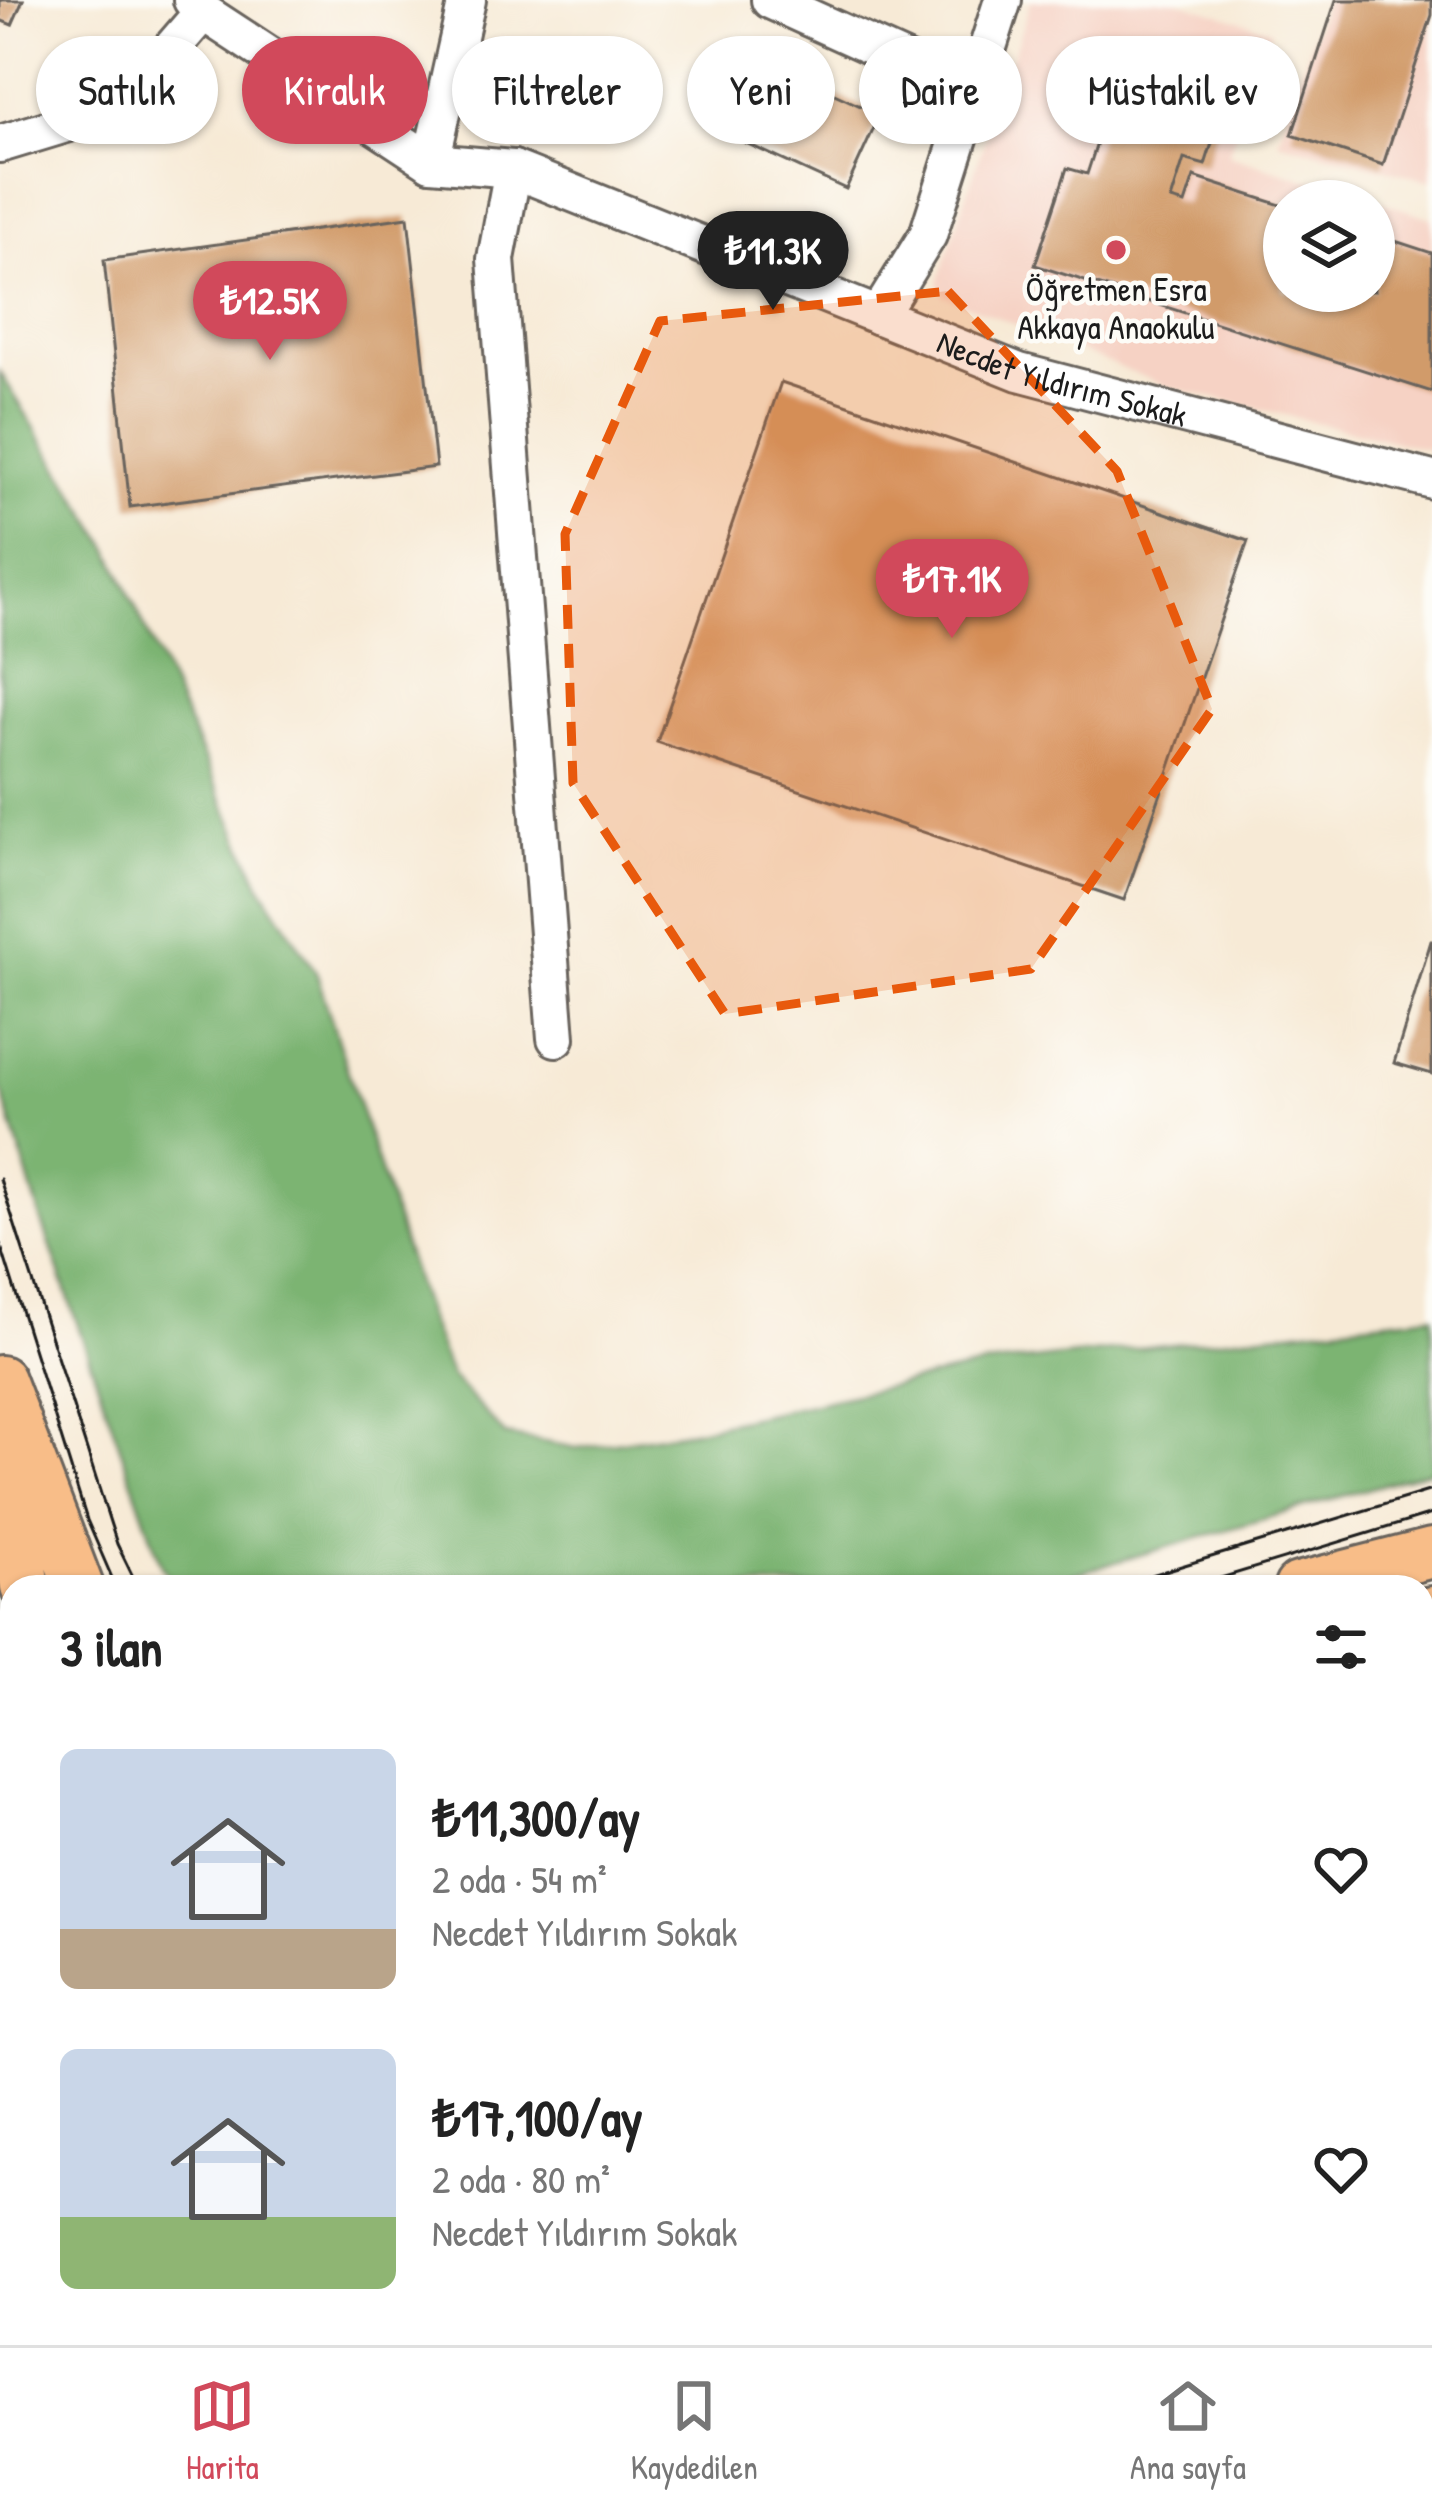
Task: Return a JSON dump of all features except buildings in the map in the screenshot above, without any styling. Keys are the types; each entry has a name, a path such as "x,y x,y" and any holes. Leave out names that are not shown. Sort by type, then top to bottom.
{"main road":[{"path":"0,1380 74,1575"},
{"path":"0,1435 23,1575"},
{"path":"1346,1575 1432,1553"}],"street":[{"path":"770,0 859,40"},
{"path":"878,316 928,235 1003,0"},
{"path":"430,162 475,4"},
{"path":"0,144 66,124 141,84 198,6"},
{"name":"Necdet Yıldırım Sokak","path":"198,6 430,162 513,169 1019,372 1432,480"},
{"path":"513,169 496,259 556,1038"}],"highlighted area":[{"path":"948,291 1117,471 1212,709 1031,969 725,1014 573,783 565,534 660,321"}],"shaded area":[{"name":"Öğretmen Esra Akkaya Anaokulu","path":"1031,0 1175,0 1271,30 1269,36 1046,36 1046,144 1232,144 1228,155 1309,180 1263,180 1263,312 1395,312 1395,207 1432,218 1432,450 1168,387 943,295 938,282 984,144 1022,144 1019,36"},
{"path":"1325,0 1432,0 1432,181 1290,144 1300,144 1300,75"}],"green space":[{"path":"0,372 109,548 262,888 316,972 450,1375 505,1435 577,1448 693,1430 987,1365 1432,1315 1432,1470 1071,1575 167,1575 41,1219 0,1085"}],"tram line":[{"path":"0,1179 117,1544 132,1575"},
{"path":"0,1243 87,1520 111,1575"},
{"path":"1152,1575 1432,1490"},
{"path":"1231,1575 1432,1514"}],"place":[{"name":"Öğretmen Esra Akkaya Anaokulu","path":"1116,250"}]}
